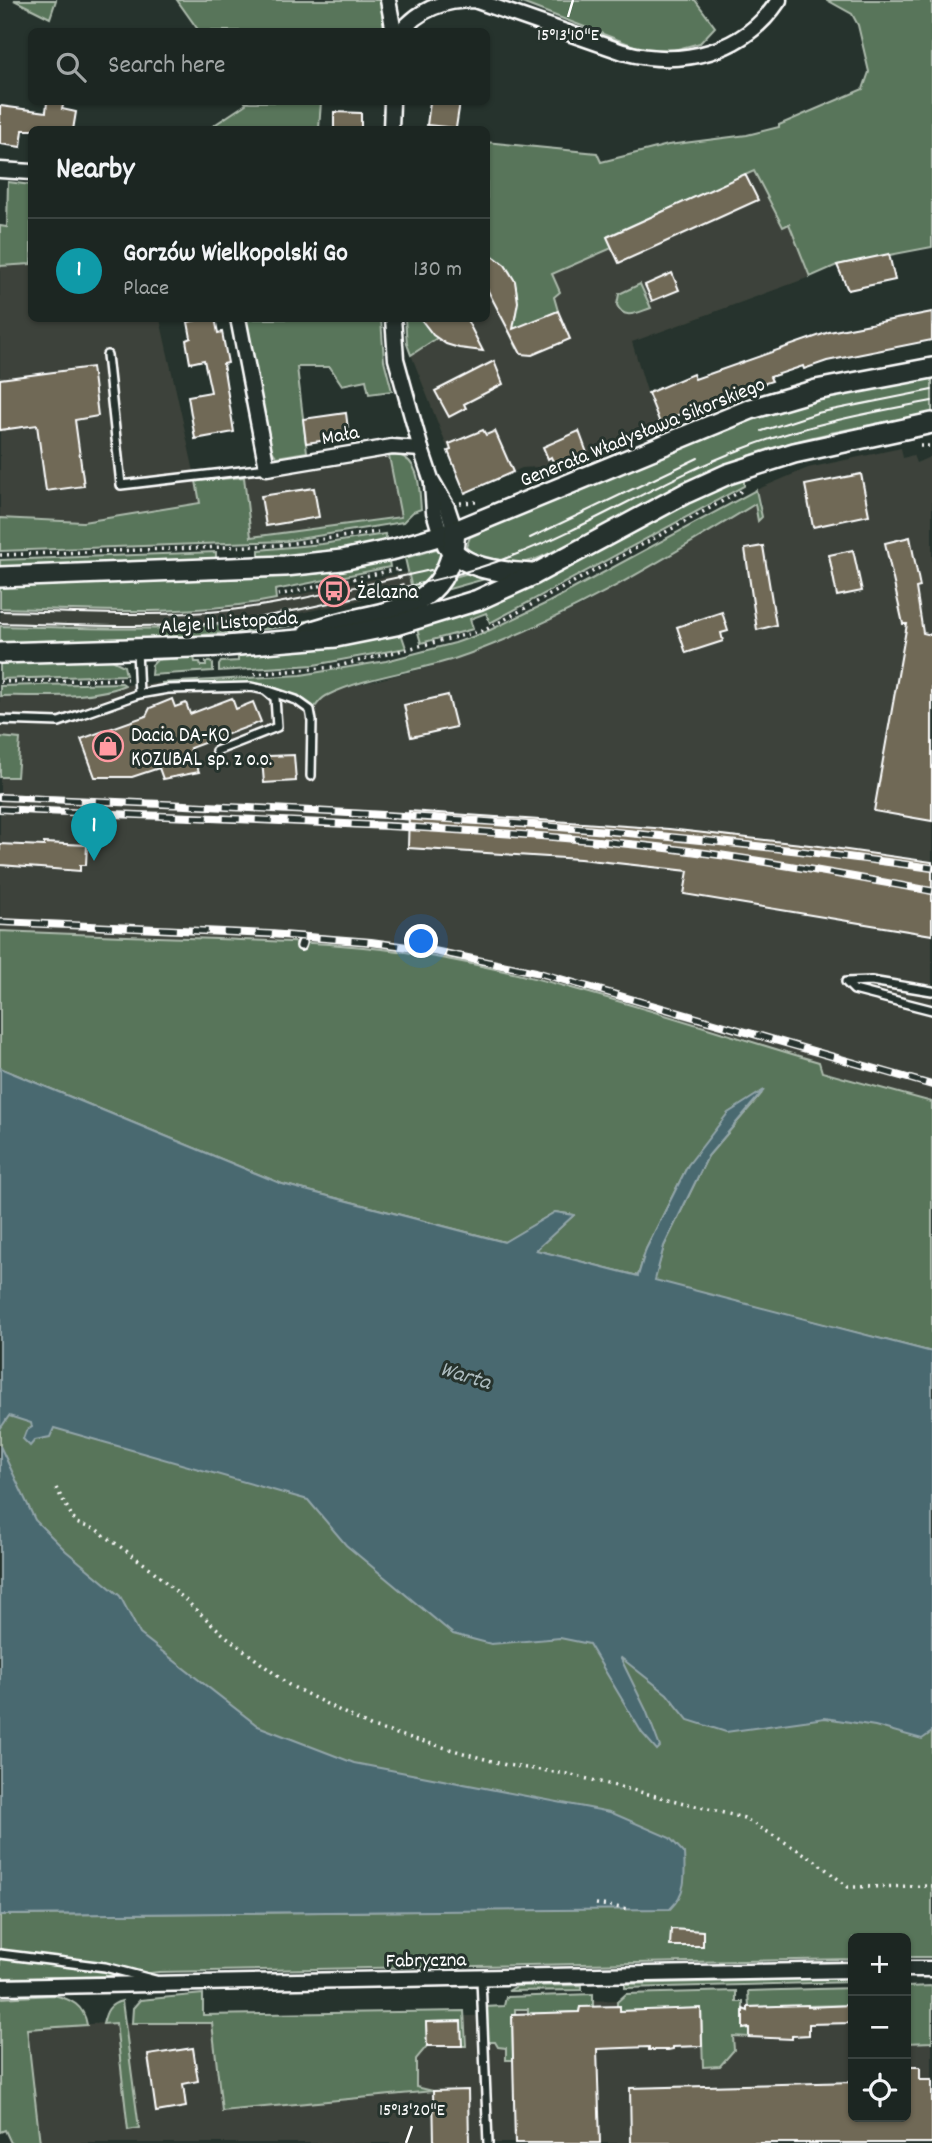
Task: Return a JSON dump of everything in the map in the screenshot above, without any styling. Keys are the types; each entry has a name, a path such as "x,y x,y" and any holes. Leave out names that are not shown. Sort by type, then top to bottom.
{"main road":[{"name":"Generała Władysława Sikorskiego","path":"448,533 751,409 816,390 932,368"},
{"path":"453,555 482,567 510,573 535,574 675,499 729,474 805,450 932,423"},
{"path":"0,577 306,565 368,555 448,533 453,555 441,578 419,601 395,610 332,624 295,639"},
{"name":"Aleje 11 Listopada","path":"0,653 216,646 336,637 411,621 478,600 535,574"}],"street":[{"path":"388,0 393,28"},
{"path":"405,28 413,19 436,5 448,1 474,1 487,3 623,52 642,57 681,59 718,50 736,42 766,18 779,0"},
{"path":"391,126 392,105"},
{"path":"0,170 28,172"},
{"path":"240,322 267,468"},
{"path":"393,322 396,359 431,479 447,507 448,533"},
{"name":"Mała","path":"267,468 392,447 421,449"},
{"path":"431,479 433,512 448,533"},
{"path":"911,1969 932,1969"},
{"name":"Fabryczna","path":"0,1987 848,1970"}],"lane":[{"path":"107,355 121,485 267,468"},
{"path":"137,649 139,694"},
{"path":"0,720 59,722 139,694 168,689 251,687 296,700 310,710 311,776"},
{"path":"216,751 277,727 275,698 265,690"},
{"path":"932,991 871,981 846,982 854,990 932,1010"},
{"path":"0,1954 105,1966 169,1984"},
{"path":"481,1979 488,2143"}],"path":[{"path":"447,507 468,501 482,502"},
{"path":"0,555 279,545 389,530"},
{"path":"278,594 398,569"},
{"path":"56,1488 76,1523 97,1530 150,1568 223,1634 289,1685 372,1727 506,1765 568,1774 744,1818 813,1859 848,1887 932,1886"},
{"path":"596,1904 628,1909"}],"shaded area":[{"path":"780,127 789,224 810,277 632,342 649,398 660,423 555,466 522,468 465,493 407,344 405,322 490,322 490,142 597,153 601,162 668,145 747,135"},
{"path":"28,243 28,322 161,322 201,503 83,522 0,518 0,246"},
{"path":"901,448 903,458 913,455 916,463 932,456 932,1102 822,1071 819,1062 479,965 364,947 0,931 0,696 76,694 114,690 125,685 161,683 257,683 272,685 295,697 323,697 353,686 430,667 530,630 581,606 667,558 755,504 759,520 761,504 756,490 808,468"},
{"path":"389,456 402,516 250,537 244,477"},
{"path":"408,572 412,589 263,621 144,629 0,626 0,608 144,611 214,609 248,605"},
{"path":"622,2000 623,2008 848,2002 848,2122 911,2122 911,2000 932,2000 932,2143 40,2143 27,2029 116,2022 212,2023 506,2015 506,2003"}],"green space":[{"path":"14,0 56,0 50,18"},
{"path":"177,0 381,0 384,28 197,28"},
{"path":"514,0 695,0 715,27 700,43 674,50 642,49"},
{"path":"827,0 932,0 932,247 837,265 810,277 789,224 783,227 754,171 608,236 612,248 552,274 560,292 554,297 558,311 546,316 532,341 517,348 508,329 516,307 516,286 506,267 490,255 490,142 597,153 601,162 668,145 747,135 779,127 863,89 869,72 858,25 852,14"},
{"path":"244,105 321,105 319,126 213,126"},
{"path":"8,182 28,185 28,264 0,266 0,226 7,227"},
{"path":"640,284 651,308 632,314 623,313 617,305 619,294"},
{"path":"246,322 381,322 384,360 392,391 369,394 366,380 342,385 330,367 297,367 307,452 277,457 269,447"},
{"path":"405,322 424,322 437,338 411,355"},
{"path":"932,378 932,413 808,438 759,452 684,484 534,560 498,562 480,557 466,547 470,537 653,456 727,427 806,402"},
{"path":"399,455 415,470 421,509 413,512 403,522 286,541 0,551 0,518 83,522 200,503 196,481 244,477 251,537 401,517 389,456"},
{"path":"744,480 744,486 490,623 486,613 470,619 473,629 421,643 417,629 454,617 724,485"},
{"path":"756,490 762,517 758,521 755,504 609,590 533,627 454,659 341,689 324,697 312,711 286,693 257,683 161,683 301,675 386,661 455,643 486,632 549,602"},
{"path":"385,534 387,541 339,550 259,558 259,550"},
{"path":"436,549 443,551 441,560 414,598 405,558"},
{"path":"216,552 216,560 0,567 0,560"},
{"path":"389,561 390,567 275,590 276,599 242,605 138,611 0,608 0,587 276,577 324,573"},
{"path":"479,570 492,577 442,591 447,579"},
{"path":"397,602 349,615 300,624 250,631 150,638 0,643 0,626 175,628 280,617 282,626"},
{"path":"401,633 406,648 314,665 219,671 221,662 238,661 238,656 330,648"},
{"path":"194,657 195,662 200,662 201,666 206,666 206,662 213,664 213,671 151,675 152,665 157,660"},
{"path":"112,660 124,666 126,675 0,679 0,662"},
{"path":"125,685 111,690 80,695 0,696 0,686"},
{"path":"0,737 20,739 17,777 0,777"},
{"path":"0,931 321,944 373,948 474,964 623,1002 819,1062 822,1072 932,1102 932,1352 654,1281 664,1246 708,1156 762,1093 688,1165 646,1249 638,1276 535,1250 574,1215 555,1212 505,1242 282,1184 0,1068"},
{"path":"0,1405 254,1475 549,1601 766,1716 932,1717 932,1957 911,1957 911,1933 848,1933 848,1959 159,1972 124,1976 0,1978 0,1915 417,1911 470,1896 372,1795 153,1669 0,1481"},
{"path":"848,1978 848,1982 625,1988 625,1984"},
{"path":"582,1985 582,1990 508,1991 517,1986"},
{"path":"932,1986 932,2042 911,2043 911,1987"},
{"path":"848,1988 848,2005 749,2007 748,1991"},
{"path":"736,1991 736,2002 743,2002 743,2028 749,2028 749,2037 733,2036 734,2050 720,2066 703,2067 701,2009 620,2011 620,2006 617,2006 617,2002 626,1994"},
{"path":"203,1994 203,2015 464,2011 466,2046 426,2023 427,2046 416,2059 416,2087 433,2091 222,2111 212,2023 132,2023 133,2008 140,2000"},
{"path":"593,1994 593,2007 580,2007 579,2012 528,2014 528,2009 515,2009 515,2014 512,2015 513,2060 506,2060 506,2048 498,2047 495,2042 486,2042 485,2007 504,2006 506,1997"},
{"path":"53,1995 76,2004 83,2012 87,2025 27,2029 40,2143 11,2143 5,2130 0,2132 0,1998"},
{"path":"122,2001 139,2128 128,2130 116,2023 103,2024 109,2009"}],"water":[{"name":"Warta","path":"0,1068 282,1184 504,1242 555,1212 574,1215 536,1250 638,1276 646,1249 688,1165 728,1113 764,1090 708,1156 664,1246 655,1280 932,1352 932,1732 922,1739 875,1726 825,1718 726,1732 688,1720 667,1694 620,1657 646,1710 660,1747 657,1750 642,1733 589,1644 560,1638 491,1644 453,1634 346,1545 308,1500 54,1428 50,1437 35,1440 30,1446 23,1439 26,1431 32,1427 31,1423 9,1416 0,1429"},
{"path":"0,1446 35,1520 66,1551 120,1596 140,1634 258,1726 354,1763 610,1812 670,1838 684,1853 684,1883 676,1903 670,1909 0,1915"}],"building":[{"path":"47,105 63,105 62,109 76,112 74,126 28,126 28,130 23,130 21,147 0,144 0,106 46,112"},
{"path":"430,105 460,105 456,126 427,125"},
{"path":"334,112 361,113 361,126 334,126"},
{"path":"745,174 758,200 619,263 607,237"},
{"path":"490,254 505,265 515,281 518,302 513,329 558,311 570,339 532,355 521,354 490,295"},
{"path":"889,254 895,280 848,290 837,265"},
{"path":"672,273 679,290 652,301 645,285"},
{"path":"932,312 932,340 827,361 804,369 803,366 770,377 772,381 705,403 660,423 648,393 693,374 695,379 829,332"},
{"path":"188,322 216,322 218,333 222,332 228,363 223,364 234,432 195,439 188,396 211,392 204,360 190,363 186,340 191,338"},
{"path":"423,322 468,322 483,351 446,344 433,335"},
{"path":"494,361 503,384 464,404 466,408 449,417 435,391"},
{"path":"92,367 98,416 75,420 84,486 46,491 37,425 0,430 0,379"},
{"path":"346,413 349,437 306,443 303,419"},
{"path":"483,430 486,435 495,431 513,472 465,493 448,451 451,450 449,444"},
{"path":"579,431 587,453 555,466 551,457 548,459 543,447"},
{"path":"861,474 869,515 813,527 805,485"},
{"path":"314,488 319,517 266,526 261,496"},
{"path":"910,537 920,587 916,588 923,633 932,635 932,821 874,811 907,624 903,624 885,543"},
{"path":"763,546 776,625 757,630 745,549"},
{"path":"853,550 862,591 837,596 829,555"},
{"path":"722,612 728,631 721,633 723,641 686,653 677,627"},
{"path":"448,695 456,727 411,737 404,705"},
{"path":"232,698 236,709 253,702 261,722 190,748 199,772 163,779 159,768 132,777 95,777 81,739 146,716 150,708 172,699 175,707 186,703 190,714"},
{"path":"294,755 296,781 264,783 262,759 269,756"},
{"path":"409,811 669,829 932,862 932,935 684,894 688,871 580,859 408,848"},
{"path":"44,843 87,845 86,865 80,865 80,871 0,865 0,844 44,846"},
{"path":"671,1929 703,1931 703,1946 670,1946"},
{"path":"848,2005 848,2023 809,2024 809,2035 792,2036 792,2039 749,2037 749,2028 743,2029 743,2009 748,2011 748,2007"},
{"path":"620,2006 620,2011 701,2008 702,2046 673,2047 668,2050 649,2050 649,2047 597,2049 600,2143 515,2143 512,2014 579,2012 580,2007"},
{"path":"461,2021 462,2046 427,2046 426,2022"},
{"path":"193,2048 198,2081 183,2084 186,2107 156,2112 148,2055"},
{"path":"911,2067 920,2067 920,2080 932,2080 932,2143 631,2143 630,2088 848,2082 848,2122 911,2122"},
{"path":"468,2090 469,2143 434,2143 433,2091"}],"tram line":[{"path":"762,431 817,413 932,390"},
{"path":"0,623 129,626 225,622 278,614 431,581 472,570 541,544 684,474 742,449 836,420 932,401"},
{"path":"530,538 698,458"},
{"path":"0,611 144,614 231,610 306,598 431,570"}],"railway":[{"path":"0,797 349,813 559,827 746,845 932,868"},
{"path":"0,809 393,826 551,837 705,853 932,891"},
{"path":"0,922 270,934 371,942 429,950 536,972 932,1085"}],"place":[{"name":"Żelazna","path":"334,591"},
{"name":"Dacia DA-KO KOZUBAL sp. z o.o.","path":"108,746"},
{"name":"Gorzów Wielkopolski Go","path":"94,861"}]}
